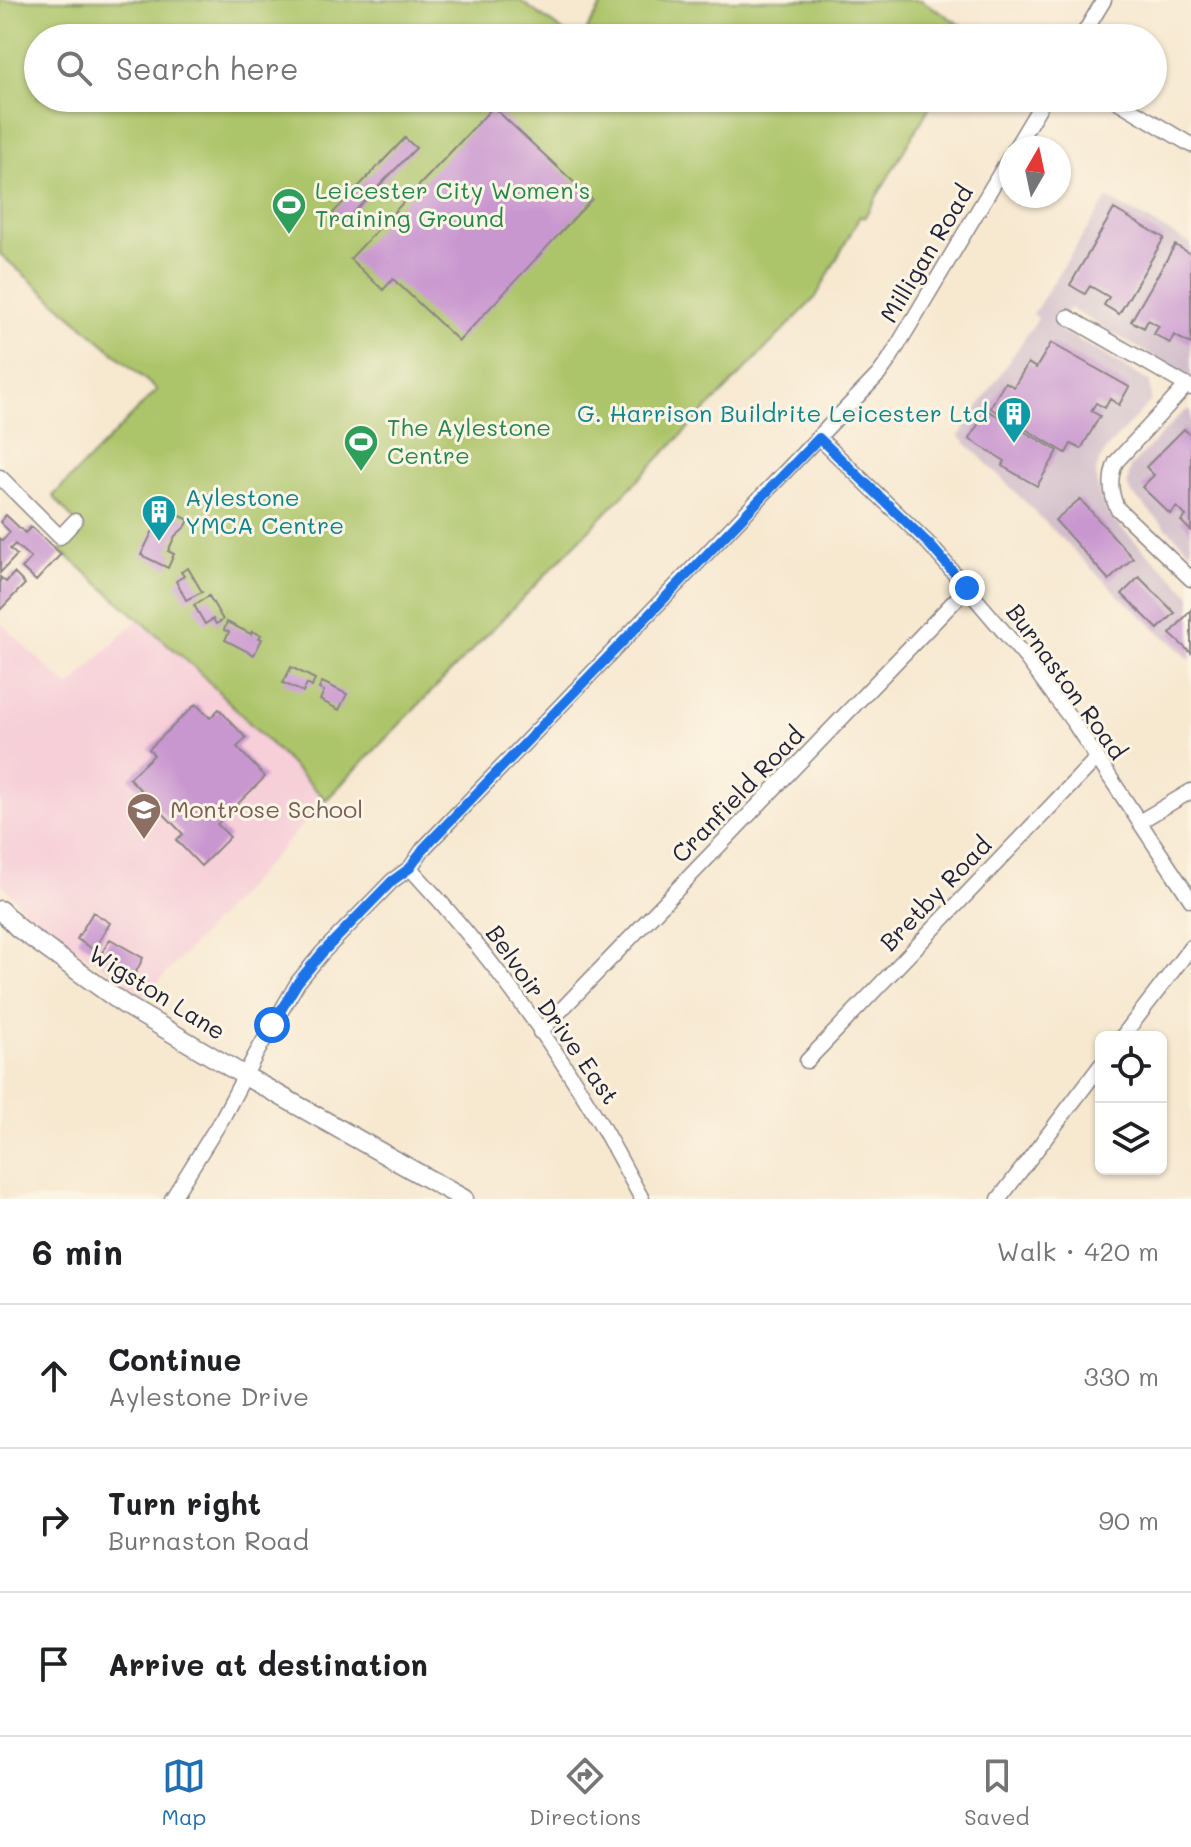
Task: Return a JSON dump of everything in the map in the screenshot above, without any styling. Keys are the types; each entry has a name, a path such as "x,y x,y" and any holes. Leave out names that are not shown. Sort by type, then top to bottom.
{"street":[{"path":"1089,24 1104,0"},
{"path":"1022,136 1037,112"},
{"path":"1136,112 1191,145"},
{"name":"Milligan Road","path":"172,1199 223,1117 298,982 322,953 392,881 410,868 423,849 879,374 999,175"},
{"path":"1068,317 1189,386 1116,462 1111,472 1111,484 1117,508 1191,579"},
{"name":"Burnaston Road","path":"819,438 920,535 1027,659 1074,723 1191,900"},
{"path":"0,477 60,537 75,521"},
{"name":"Cranfield Road","path":"540,1032 967,588"},
{"name":"Bretby Road","path":"807,1061 1097,758"},
{"path":"1139,822 1191,791"},
{"name":"Belvoir Drive East","path":"410,868 476,942 540,1032 597,1118 642,1199"},
{"name":"Wigston Lane","path":"0,910 18,928 151,1021 464,1199"},
{"path":"1127,1031 1191,947"},
{"path":"999,1199 1095,1073"}],"shaded area":[{"path":"1107,198 1191,244 1191,378 1069,308 1056,327 1150,382 1151,401 1107,448 1096,472 1097,485 1112,519 1191,595 1191,660 1120,597 959,436 1038,318 1033,314"},
{"path":"1187,410 1191,410 1191,552 1132,494 1127,484 1131,466"},
{"name":"Montrose School","path":"138,619 195,668 326,800 145,997 25,912 0,881 0,623 69,687"}],"green space":[{"path":"0,0 519,0 553,24 24,24 24,112 927,112 864,218 860,216 816,297 326,800 195,668 60,550 82,530 53,496 157,390 0,254"},
{"path":"605,0 921,0 960,24 590,24"}],"building":[{"path":"488,112 498,112 592,199 459,341 393,279 383,290 350,259"},
{"path":"405,138 416,148 343,223 333,213"},
{"path":"1114,209 1164,238 1119,314 1104,305 1109,297 1090,286 1085,294 1070,285"},
{"path":"1175,245 1191,254 1191,344 1174,335 1170,343 1154,334 1159,326 1148,320 1144,328 1131,321"},
{"path":"1051,343 1129,387 1119,405 1110,399 1105,408 1096,403 1091,411 1100,416 1081,449 1071,444 1066,453 990,408 1005,382 1014,387 1028,363 1036,368"},
{"name":"G. Harrison Buildrite Leicester Ltd","path":"987,410 1058,451 1037,486 1002,466 1005,461 969,439"},
{"path":"1184,429 1191,436 1191,531 1181,521 1186,516 1177,507 1170,514 1142,487 1154,475 1146,467"},
{"path":"1080,499 1133,558 1109,580 1055,520"},
{"name":"Aylestone YMCA Centre","path":"164,508 189,520 175,536 168,551 174,554 168,568 141,555"},
{"path":"6,515 25,533 31,527 61,554 36,581 22,568 31,558 15,544 10,549 17,555 0,573 0,539 2,541 10,532 0,522"},
{"path":"188,568 202,592 186,600 176,581 184,576 181,572"},
{"path":"14,573 25,584 0,610 0,577 6,582"},
{"path":"1139,577 1175,613 1158,629 1122,594"},
{"path":"209,596 223,620 216,624 213,619 205,624 194,605"},
{"path":"1191,610 1191,653 1170,634"},
{"path":"227,622 251,634 252,631 261,635 254,655 225,640 229,632 224,630"},
{"path":"291,667 315,679 312,687 307,684 303,692 283,683"},
{"path":"322,682 347,694 339,710 320,700 324,691 319,689"},
{"path":"196,704 210,718 219,709 246,738 237,747 265,777 217,824 230,837 201,866 176,840 183,834 129,778 154,755 149,749"},
{"path":"93,912 110,923 94,950 77,939"},
{"path":"110,939 143,958 134,976 100,956"}],"place":[{"name":"Leicester City Women's Training Ground","path":"289,236"},
{"name":"G. Harrison Buildrite Leicester Ltd","path":"1014,445"},
{"name":"The Aylestone Centre","path":"361,473"},
{"name":"Aylestone YMCA Centre","path":"159,543"},
{"name":"Montrose School","path":"144,841"}],"route":[{"path":"272,1025 298,982 322,953 392,881 410,868 423,849 819,438 930,545 967,588"}]}
